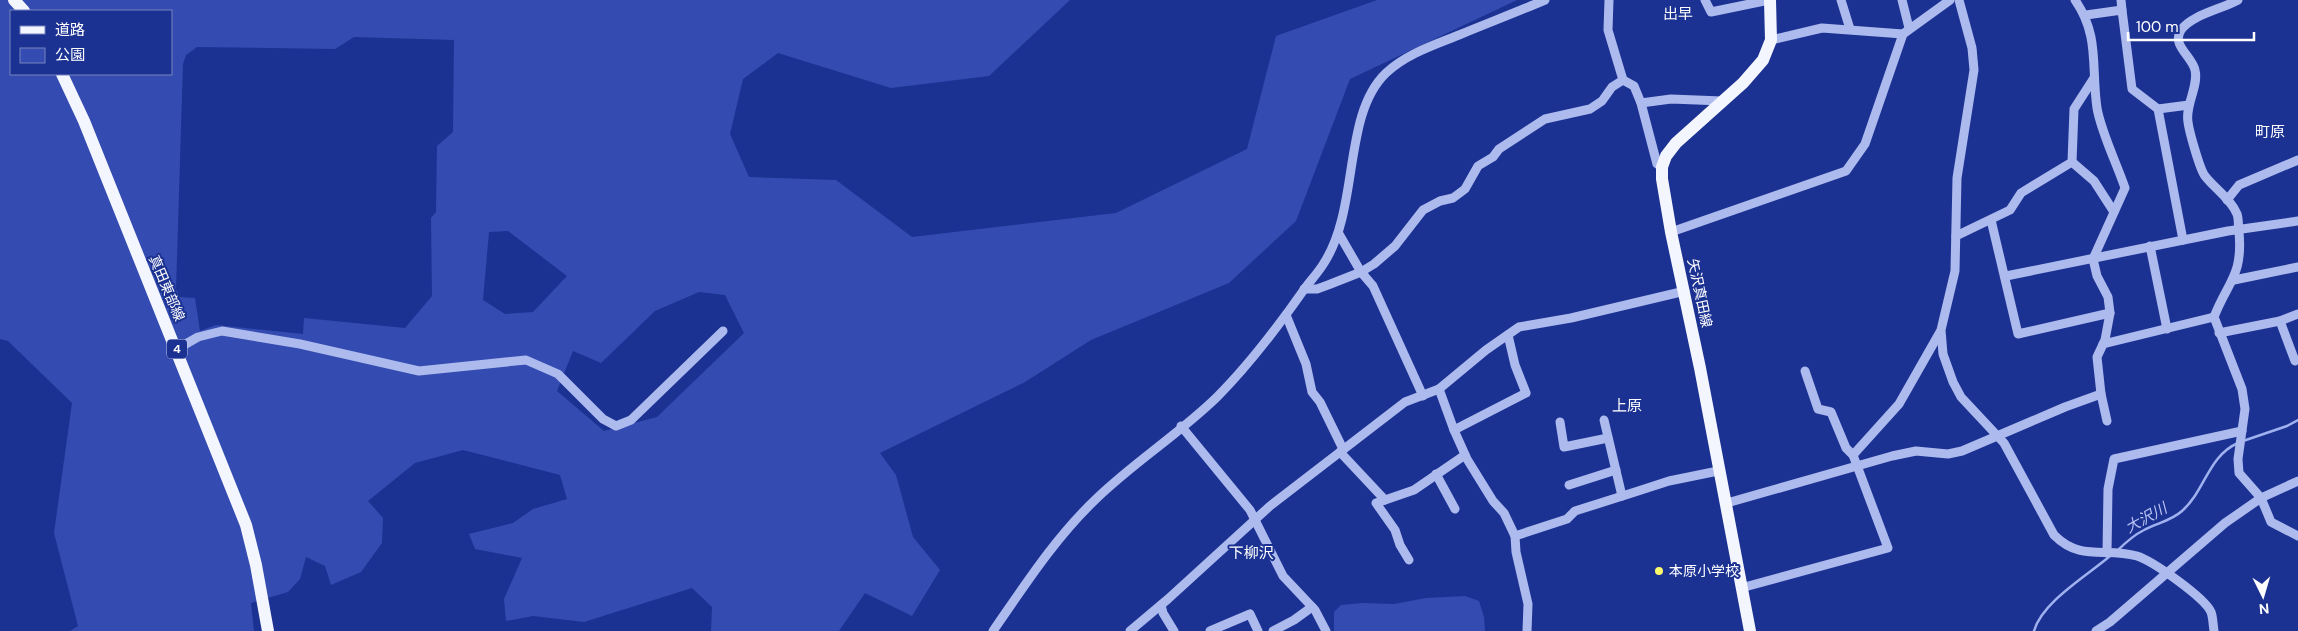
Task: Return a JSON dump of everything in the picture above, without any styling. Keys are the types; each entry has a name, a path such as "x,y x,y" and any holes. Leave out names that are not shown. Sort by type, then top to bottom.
{"main road":[{"path":"14,0 23,10"},
{"path":"1662,167 1666,156 1676,143 1754,71 1763,60 1771,40 1769,0"},
{"name":"真田東部線","path":"62,75 84,121 177,349 246,525 256,565 268,631"},
{"name":"矢沢真田線","path":"1662,167 1662,179 1671,232 1685,291 1718,470 1727,503 1750,631"}],"street":[{"path":"993,631 1050,550 1070,526 1096,498 1215,399 1234,379 1286,315 1324,263 1339,234 1362,111 1374,88 1385,74 1404,59 1432,46 1545,0"},
{"path":"1610,0 1608,30 1623,80 1634,86 1641,103 1658,164 1662,167"},
{"path":"1706,0 1711,12 1769,0"},
{"path":"1841,0 1850,29"},
{"path":"1671,232 1846,171 1865,144 1906,31 1902,0"},
{"path":"1771,40 1822,28 1906,31 1950,0"},
{"path":"1853,455 1899,404 1941,330 1955,271 1959,160 1974,70 1972,48 1959,0"},
{"path":"2076,0 2086,15 2094,45 2094,78 2098,110 2125,188 2093,259 2097,276 2108,297 2110,313 2097,357 2101,394 2108,421"},
{"path":"2122,0 2132,89 2158,108 2189,105"},
{"path":"2238,0 2189,23 2181,29 2178,38 2195,69 2196,78 2187,121 2203,175 2237,213 2240,252 2234,280 2219,304 2214,317 2242,389 2246,409 2238,459 2239,473 2262,498 2271,522 2298,536"},
{"path":"2086,15 2122,10"},
{"path":"2072,162 2074,109 2094,78"},
{"path":"1304,289 1317,289 1361,272 1395,246 1423,210 1440,201 1453,198 1465,190 1478,166 1492,157 1499,149 1546,119 1590,109 1602,101 1612,87 1623,80"},
{"path":"1641,103 1671,99 1722,101"},
{"path":"2158,108 2183,240"},
{"path":"2226,200 2239,185 2298,160"},
{"path":"1956,236 2010,210 2021,193 2072,162"},
{"path":"2072,162 2094,180 2114,212"},
{"path":"1991,220 2006,276 2018,334 2110,313"},
{"path":"2006,276 2150,246 2298,221"},
{"path":"1339,234 1361,272 1373,286 1423,396"},
{"path":"2150,246 2167,329"},
{"path":"2234,280 2298,267"},
{"path":"1130,631 1256,518 1341,451 1405,402 1439,389 1486,350 1519,328 1571,318 1685,291"},
{"path":"2219,333 2280,322 2298,314"},
{"path":"1286,315 1306,364 1312,392 1320,402 1341,451 1385,500"},
{"path":"2102,344 2214,317"},
{"path":"2280,322 2295,361"},
{"path":"1941,330 1943,354 1953,382 1961,397 1999,436 2012,455 2054,535 2069,548 2107,553 2119,552 2139,556 2204,601 2211,612 2214,631"},
{"path":"177,349 198,337 216,332 231,331 249,337 300,344 419,371 526,360 558,374 603,419 616,426 631,420 723,331"},
{"path":"1454,430 1526,393 1515,364 1508,335"},
{"path":"1741,588 1888,548 1853,455 1846,448 1831,412 1818,409 1805,371"},
{"path":"1439,389 1465,455 1493,501 1504,513 1515,536 1516,552 1528,604 1527,631"},
{"path":"1727,503 1856,465 1916,451 1948,454 1962,451 2065,407 2101,394"},
{"path":"1604,420 1622,496"},
{"path":"1560,422 1564,448 1608,438"},
{"path":"1181,426 1256,518 1282,576 1312,607 1326,631"},
{"path":"2107,553 2108,488 2114,459 2242,431"},
{"path":"1409,560 1400,545 1395,530 1376,503 1414,490 1465,455"},
{"path":"1569,485 1616,470"},
{"path":"1515,536 1567,519 1574,512 1622,496 1669,481 1718,470"},
{"path":"1436,474 1455,509"},
{"path":"2096,631 2110,622 2224,523 2262,498 2298,481"},
{"path":"1161,605 1162,613 1174,631"},
{"path":"1273,631 1294,620 1312,607"},
{"path":"1210,631 1250,614 1258,631"}],"green space":[{"path":"0,0 1070,0 989,76 891,88 778,53 743,79 730,134 749,177 836,180 912,237 1116,213 1247,149 1276,36 1377,0 1517,0 1350,79 1296,221 1229,283 1091,340 1025,382 880,453 896,475 913,537 940,570 912,616 865,593 839,631 711,631 712,607 692,588 584,622 533,616 506,621 504,599 522,558 475,549 469,534 513,523 533,509 567,499 560,475 463,450 415,463 368,501 383,518 382,543 361,572 331,585 325,566 306,557 300,579 288,592 251,603 254,631 70,631 78,626 54,533 72,403 8,341 0,339","holes":["354,37 454,40 453,132 437,146 436,212 431,218 432,296 405,328 304,318 303,334 216,325 200,331 195,298 180,297 176,289 183,64 186,55 197,47 335,49","508,231 567,276 533,312 505,314 483,300 489,232","699,292 725,295 744,333 657,417 604,431 557,391 573,351 601,363 655,311"]},
{"path":"1465,596 1479,601 1484,617 1485,631 1334,631 1334,612 1341,605 1363,603 1394,604 1426,598"}],"waterway":[{"name":"大沢川","path":"2243,441 2287,426 2298,420"},
{"name":"大沢川","path":"2117,551 2140,532 2182,511 2190,503 2220,456 2238,443"},
{"name":"大沢川","path":"2034,631 2046,610 2056,600 2110,556"}],"place":[{"name":"本原小学校","path":"1659,571"}],"district":[{"name":"出早","path":"1678,14"},
{"name":"町原","path":"2270,132"},
{"name":"上原","path":"1627,406"},
{"name":"下柳沢","path":"1251,553"}]}
